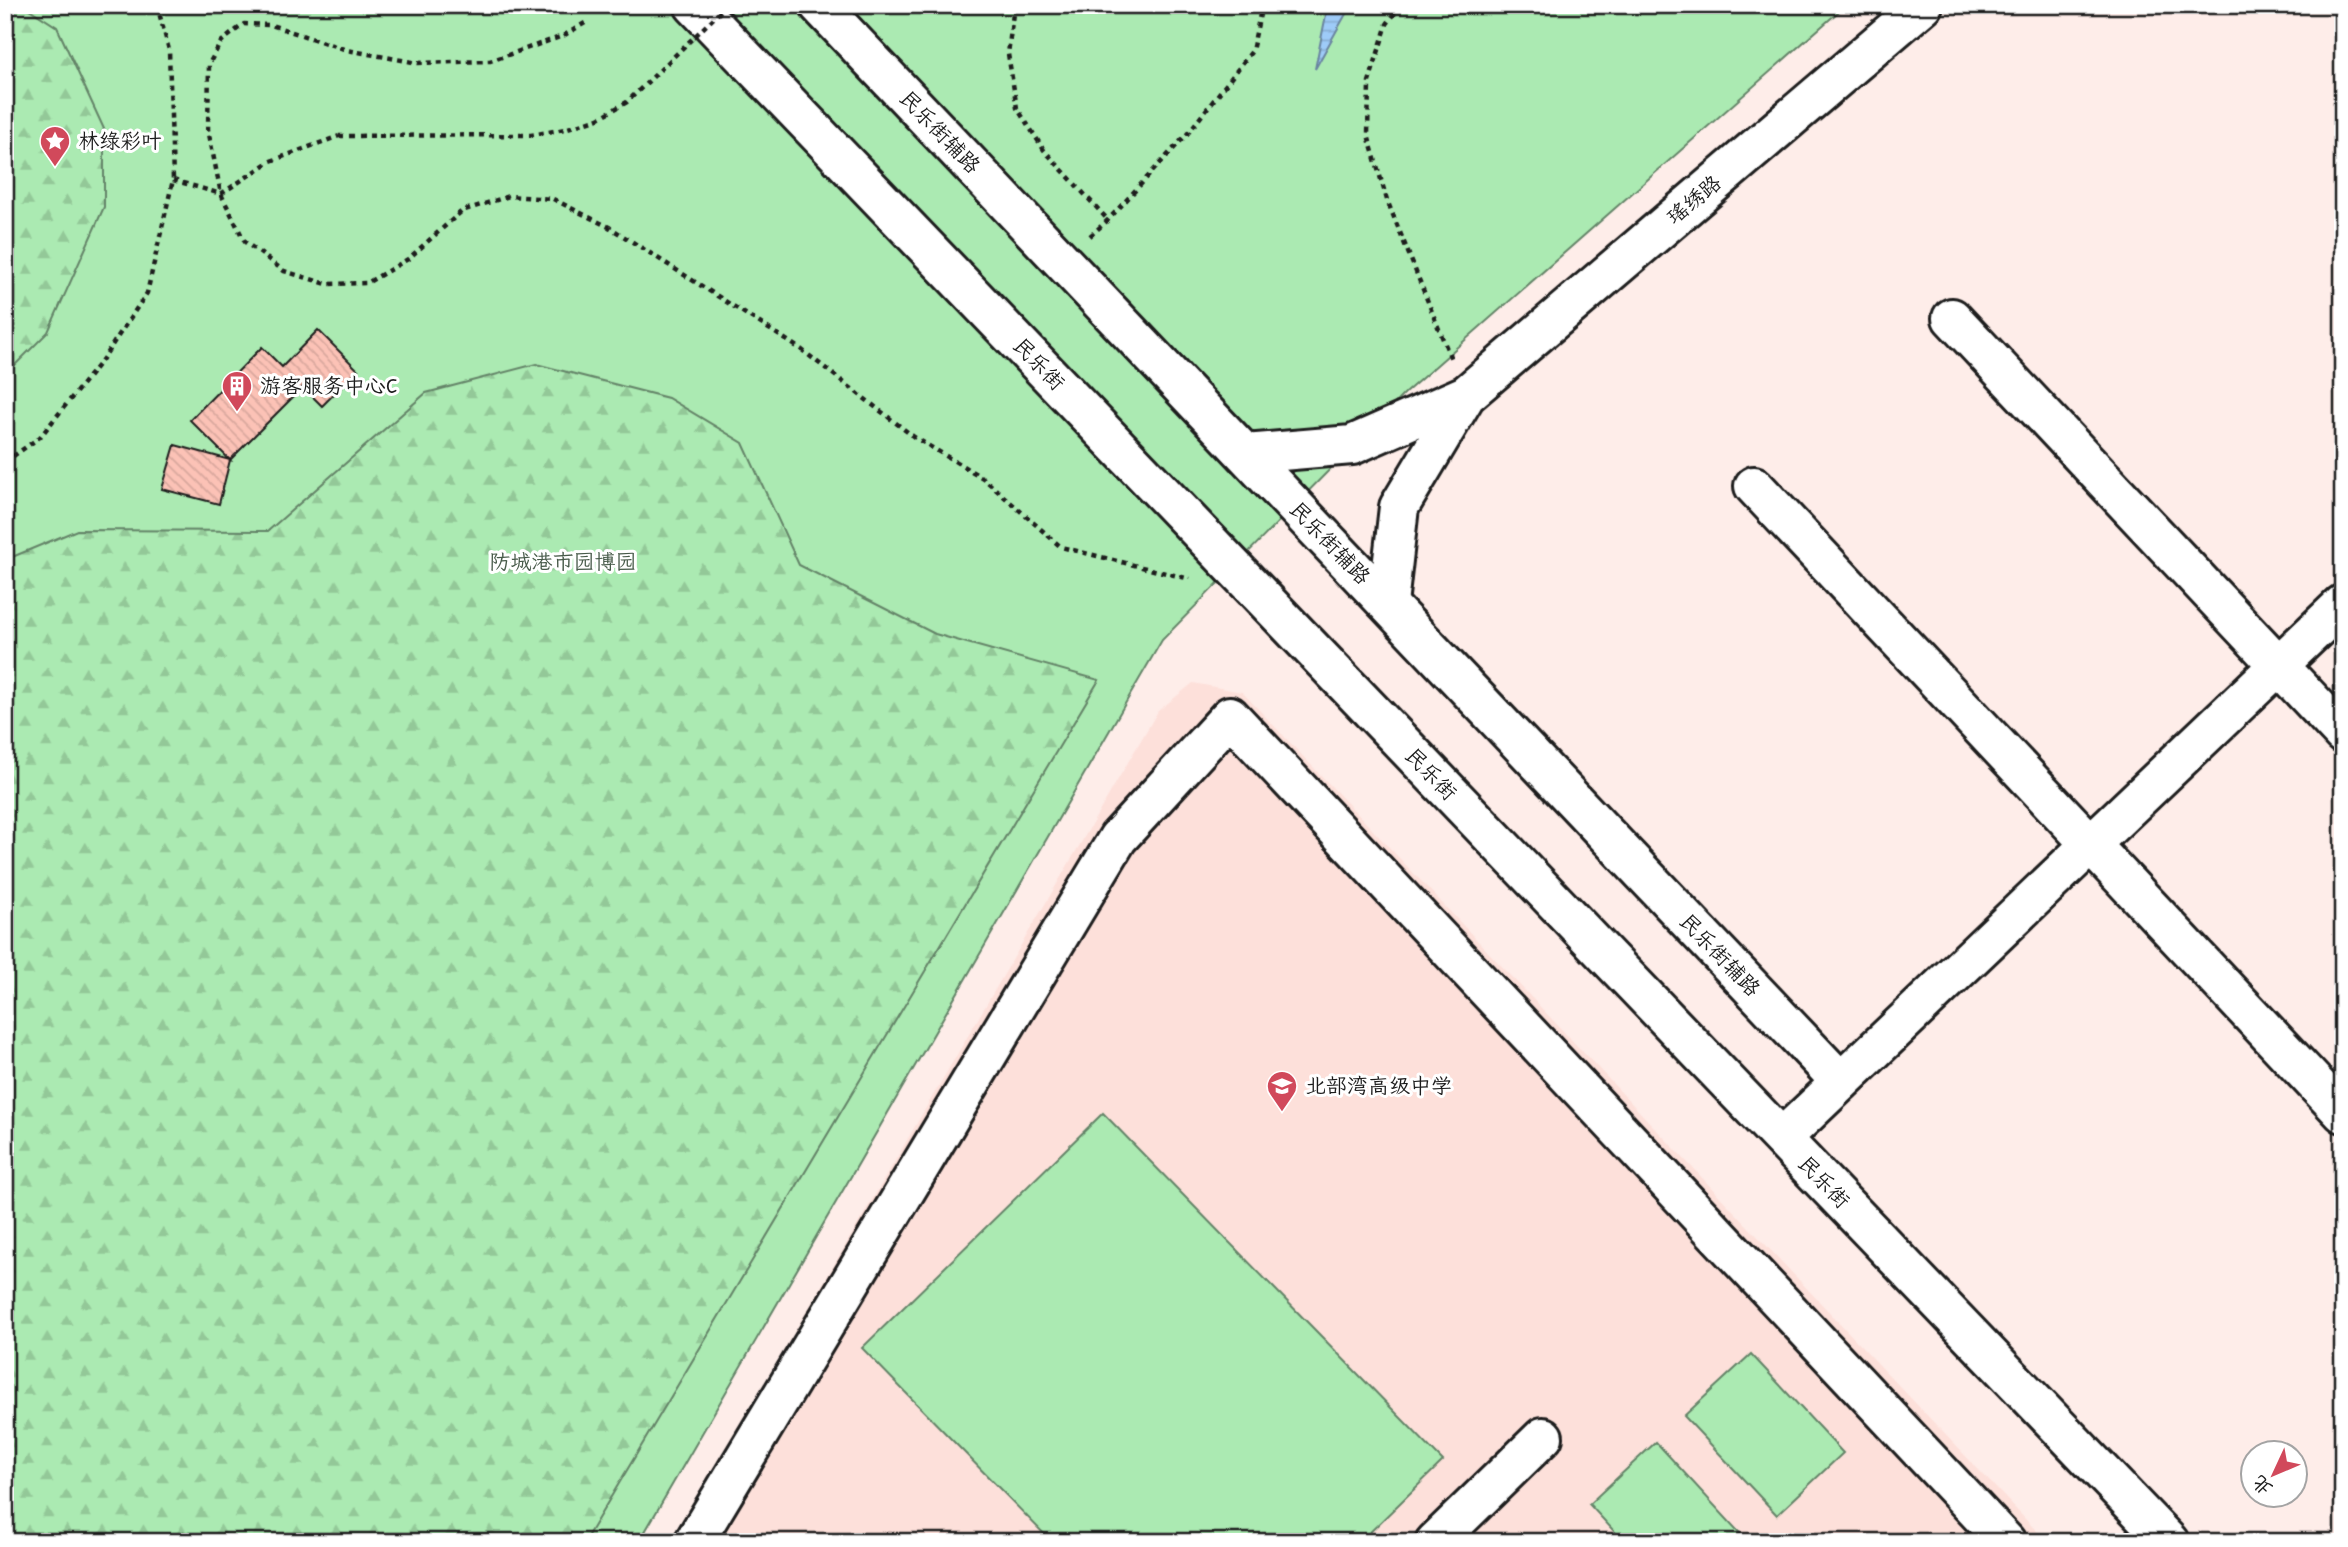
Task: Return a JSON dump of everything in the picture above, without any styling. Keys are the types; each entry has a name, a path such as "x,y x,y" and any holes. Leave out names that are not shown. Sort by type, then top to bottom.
{"street":[{"name":"民乐街","path":"694,5 2169,1542"},
{"name":"民乐街辅路","path":"819,5 1841,1082"},
{"name":"瑶绣路","path":"1245,454 1352,445 1466,395 1923,5"},
{"path":"1952,318 2343,734"},
{"name":"瑶绣路","path":"1388,604 1399,507 1466,395"},
{"path":"1754,486 2343,1113"},
{"path":"1782,1138 2343,604"},
{"path":"694,1542 1118,838 1230,716 2006,1542"},
{"path":"1435,1542 1542,1437"}],"path":[{"path":"5,462 40,437 102,360 147,293 173,180 169,50 157,5"},
{"path":"173,180 221,194 271,161 339,136 531,135 565,129 598,118 627,102 727,5"},
{"path":"1014,5 1008,54 1017,108 1044,150 1108,220"},
{"path":"1062,262 1108,220 1188,133 1252,51 1262,5"},
{"path":"1401,5 1387,24 1369,82 1368,135 1387,200 1466,395"},
{"path":"585,23 563,36 490,61 418,63 348,50 271,25 244,24 222,42 209,64 208,130 221,194 245,242 284,271 327,284 367,283 408,259 462,211 509,196 553,199 609,228 802,350 914,437 983,478 1061,547 1195,580"}],"shaded area":[{"name":"北部湾高级中学","path":"1193,683 1242,692 2047,1542 672,1542 1158,711"}],"green space":[{"name":"防城港市园博园","path":"5,5 1846,5 1405,393 1162,640 639,1542 5,1542"},
{"name":"林绿彩叶","path":"5,5 23,5 57,27 104,129 104,207 48,332 5,375"},
{"path":"536,364 668,398 743,443 799,565 935,634 1099,680 584,1542 5,1542 5,560 77,530 268,531 426,393"},
{"path":"1103,1113 1443,1461 1360,1542 1052,1542 862,1348"},
{"path":"1751,1354 1843,1453 1777,1515 1684,1416"},
{"path":"1656,1442 1748,1542 1624,1542 1589,1504"}],"water":[{"path":"1328,5 1351,5 1315,69"}],"building":[{"name":"游客服务中心C","path":"318,330 358,370 322,406 303,387 230,460 190,420 262,347 282,367"},
{"path":"175,445 230,460 219,504 162,489"}],"place":[{"name":"林绿彩叶","path":"55,168"},
{"name":"游客服务中心C","path":"237,413"},
{"name":"北部湾高级中学","path":"1282,1113"}]}
